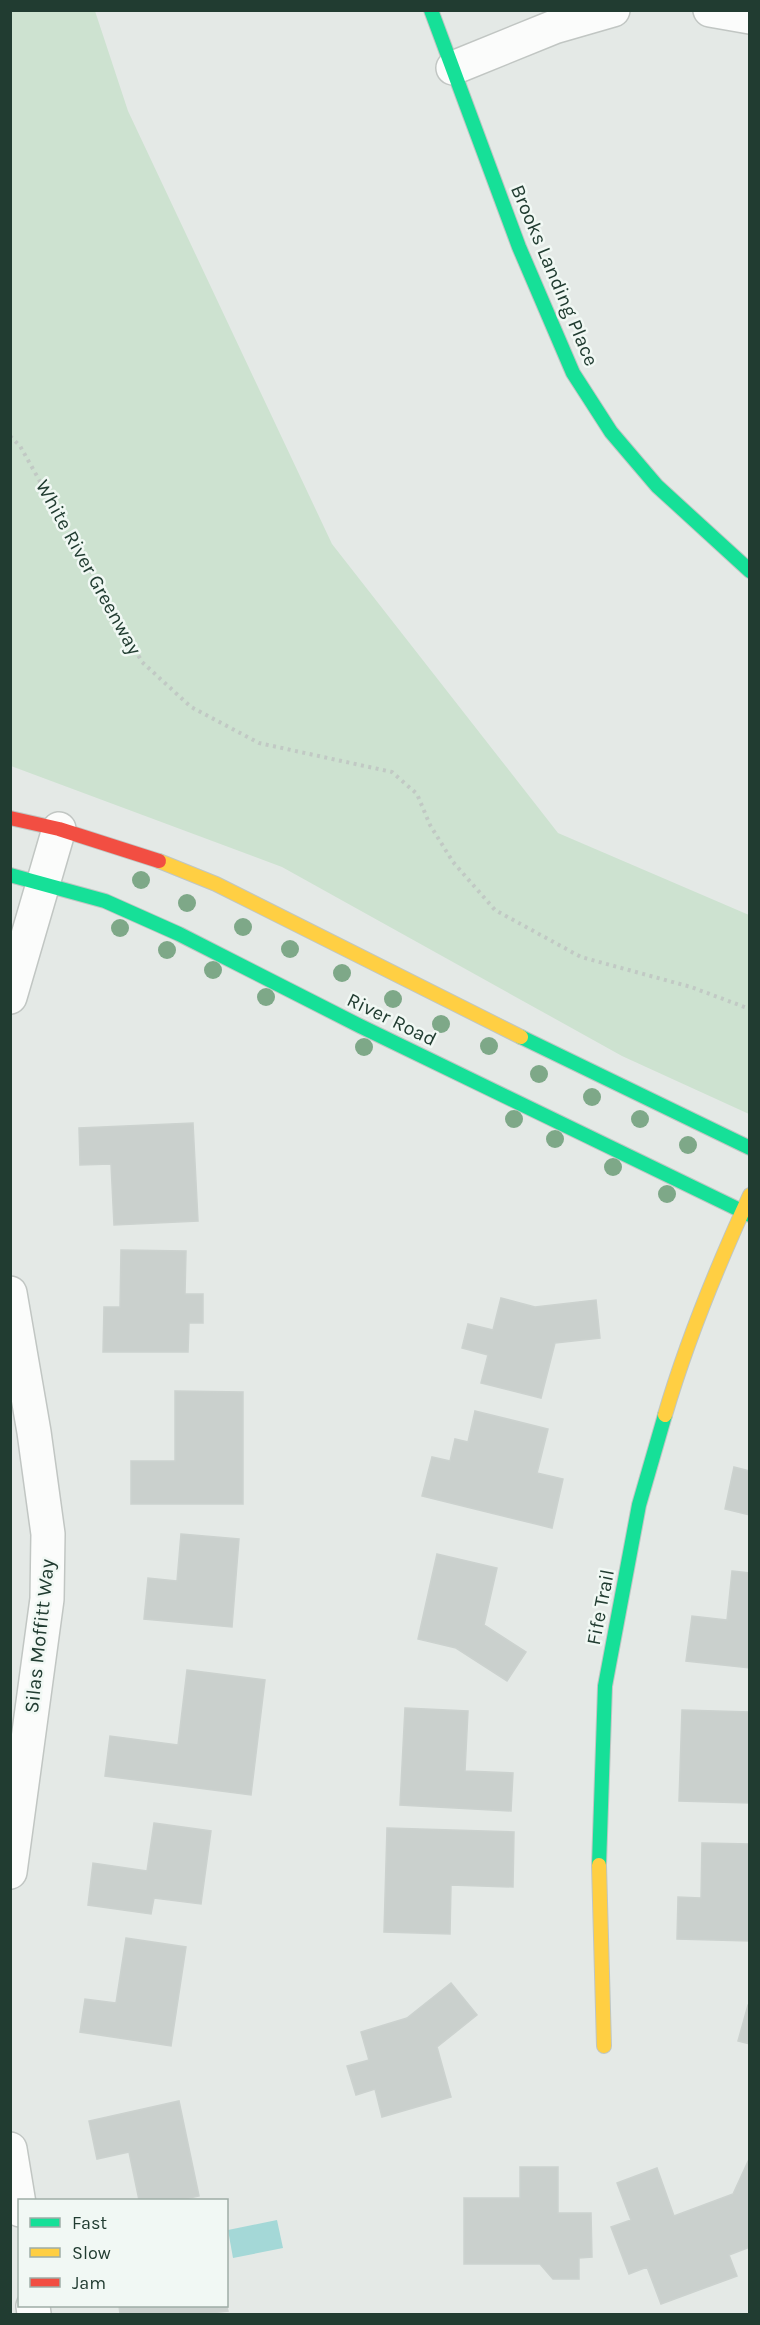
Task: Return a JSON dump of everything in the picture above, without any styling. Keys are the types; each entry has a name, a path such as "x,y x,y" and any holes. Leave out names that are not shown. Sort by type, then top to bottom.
{"main road":[{"name":"Brooks Landing Place","path":"431,10 519,247 573,373 611,432 657,486 750,571"},
{"path":"10,818 59,829 139,853 216,884 574,1063 750,1148"},
{"name":"River Road","path":"10,875 105,901 179,934 360,1026 746,1213"},
{"name":"Fife Trail","path":"604,2046 599,1849 605,1686 639,1505 680,1365 726,1248 746,1213 750,1195"}],"street":[{"path":"453,68 554,27 613,10"},
{"path":"710,10 750,17"},
{"path":"10,997 59,829"},
{"name":"Silas Moffitt Way","path":"10,1293 34,1432 48,1534 47,1599 10,1872"},
{"path":"10,2149 18,2199"}],"path":[{"name":"White River Greenway","path":"10,436 20,446 142,662 191,707 259,743 392,772 417,794 430,825 453,862 495,910 581,957 691,987 750,1009"}],"green space":[{"path":"10,11 95,11 128,111 332,544 558,833 749,915 749,1114 622,1056 282,867 11,766"}],"water":[{"path":"277,2220 283,2248 233,2258 228,2230"}],"building":[{"path":"193,1123 198,1221 114,1225 111,1164 80,1165 79,1128"},
{"path":"121,1250 186,1251 185,1294 203,1294 203,1323 189,1323 188,1352 103,1352 104,1307 120,1307"},
{"path":"501,1298 535,1307 596,1300 600,1338 555,1343 541,1398 481,1383 488,1355 462,1348 468,1324 493,1330"},
{"path":"175,1391 243,1392 243,1504 131,1504 131,1461 175,1461"},
{"path":"475,1411 548,1429 537,1473 563,1479 552,1528 422,1496 432,1457 450,1461 455,1439 468,1442"},
{"path":"734,1467 750,1471 750,1515 725,1509"},
{"path":"181,1534 239,1539 232,1627 144,1619 148,1578 177,1581"},
{"path":"437,1554 497,1568 484,1625 526,1652 507,1681 456,1648 418,1639"},
{"path":"732,1571 750,1573 750,1668 686,1661 692,1616 727,1620"},
{"path":"187,1670 265,1680 251,1795 105,1776 110,1736 178,1745"},
{"path":"405,1708 468,1711 465,1771 513,1773 511,1811 400,1805"},
{"path":"682,1710 750,1712 750,1803 679,1801"},
{"path":"154,1823 211,1831 201,1904 154,1898 151,1914 88,1905 93,1863 147,1871"},
{"path":"387,1828 514,1832 513,1887 451,1885 450,1934 384,1932"},
{"path":"702,1843 750,1844 750,1941 677,1939 678,1897 701,1898"},
{"path":"126,1938 186,1947 171,2046 80,2032 85,1999 116,2003"},
{"path":"451,1983 477,2015 437,2047 451,2097 382,2117 375,2089 356,2095 347,2066 369,2060 361,2032 407,2018"},
{"path":"748,2005 750,2005 750,2044 738,2041"},
{"path":"179,2101 199,2196 185,2199 139,2199 129,2152 97,2159 89,2121"},
{"path":"750,2157 750,2247 729,2255 737,2276 661,2304 647,2267 629,2274 611,2227 631,2220 617,2183 657,2168 674,2216 733,2194"},
{"path":"520,2167 558,2167 558,2213 591,2213 592,2257 579,2258 579,2279 553,2279 540,2264 464,2264 464,2198 520,2198"},
{"path":"119,2307 227,2307 228,2311 201,2314 120,2314"}],"traffic: fast":[{"path":"431,10 519,247 573,373 611,432 657,486 750,571"},
{"path":"10,875 105,901 179,934 360,1026 750,1215"},
{"path":"521,1037 750,1148"},
{"path":"599,1865 605,1686 639,1505 665,1415"}],"traffic: slow":[{"path":"159,861 216,884 521,1037"},
{"path":"665,1415 703,1304 750,1195"},
{"path":"599,1865 604,2046"}],"traffic: jam":[{"path":"10,818 59,829 159,861"}]}
